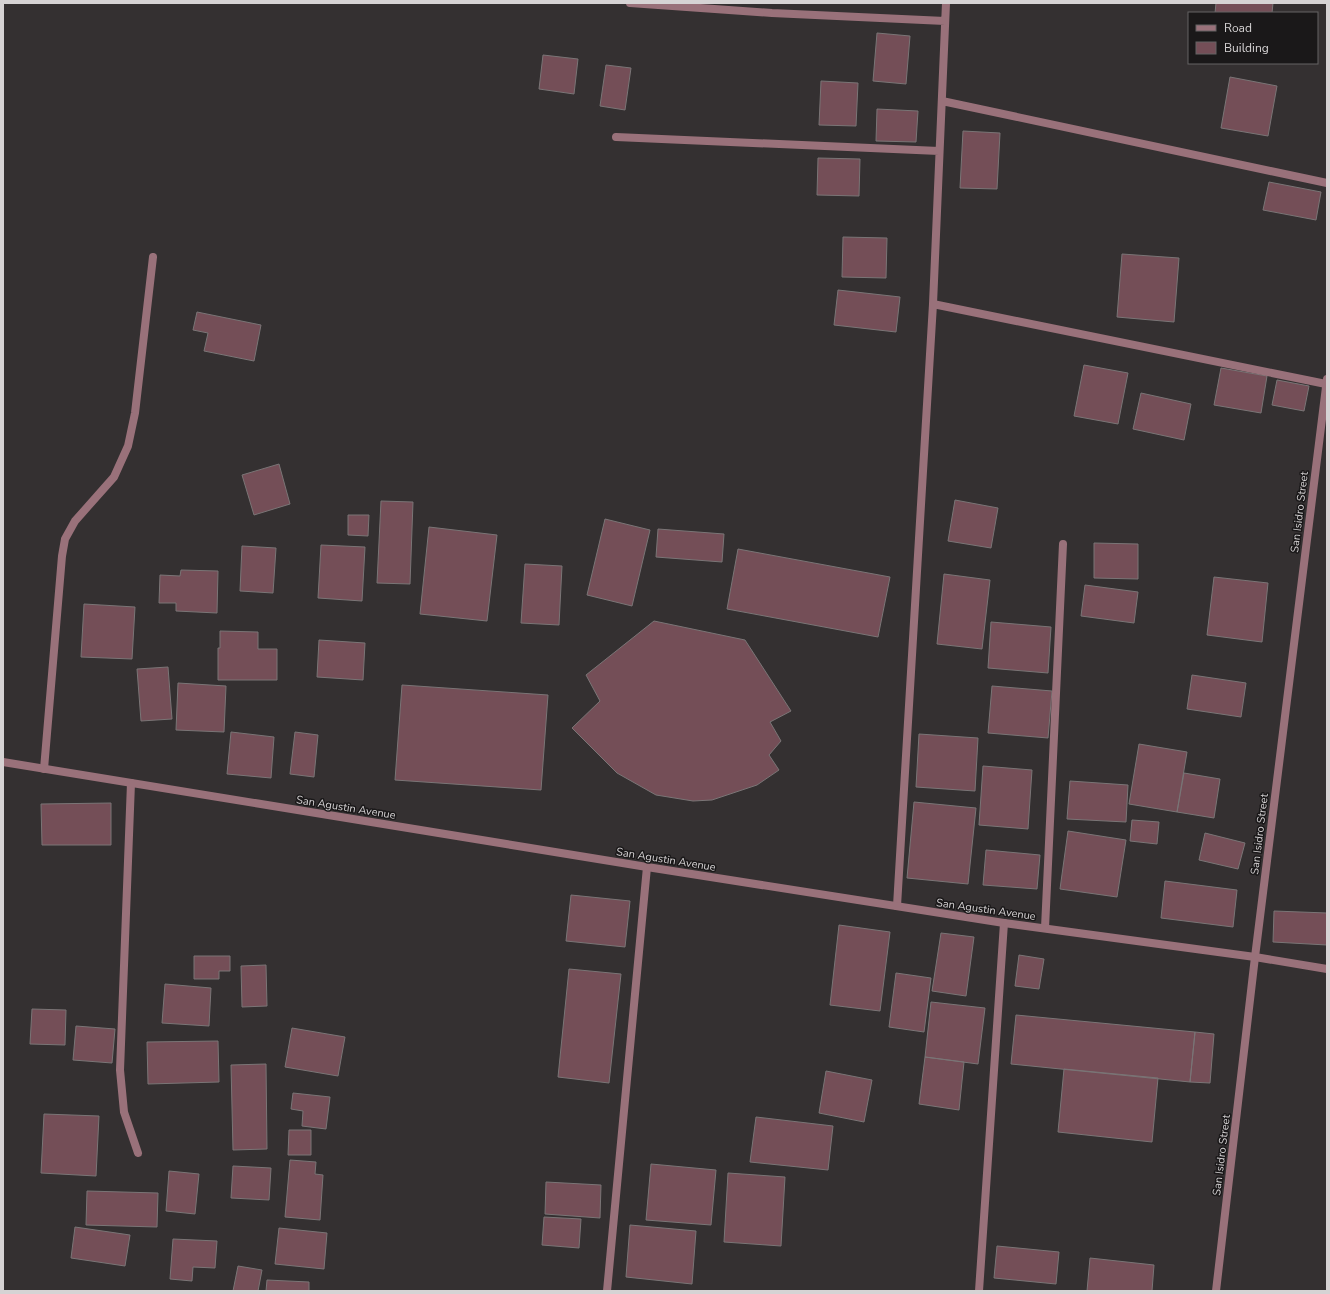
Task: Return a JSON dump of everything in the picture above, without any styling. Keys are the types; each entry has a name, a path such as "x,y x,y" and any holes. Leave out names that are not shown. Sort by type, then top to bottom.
{"street":[{"path":"630,3 772,13 945,21"},
{"path":"897,906 933,304 946,3"},
{"path":"942,101 1327,183"},
{"path":"616,137 939,151"},
{"path":"44,769 64,539 75,521 114,477 128,446 135,413 153,258"},
{"path":"933,304 1326,384"},
{"name":"San Isidro Street","path":"1216,1291 1255,957 1327,379"},
{"path":"1045,928 1063,544"},
{"name":"San Agustin Avenue","path":"3,762 647,868 1004,923 1255,957 1327,969"},
{"path":"131,783 120,1070 124,1112 138,1153"},
{"path":"607,1291 647,868"},
{"path":"979,1291 1004,923"}],"building":[{"path":"1216,3 1273,3 1272,12 1215,12"},
{"path":"877,33 910,36 906,84 873,81"},
{"path":"543,55 578,59 574,94 539,89"},
{"path":"606,65 631,68 625,110 600,106"},
{"path":"1230,77 1277,86 1268,136 1221,128"},
{"path":"821,81 858,83 856,126 819,125"},
{"path":"877,109 918,111 916,142 876,141"},
{"path":"963,131 1000,133 997,189 960,188"},
{"path":"818,158 860,159 859,196 817,195"},
{"path":"1269,182 1321,192 1316,220 1263,210"},
{"path":"843,237 887,238 886,278 842,277"},
{"path":"1122,254 1179,258 1174,322 1117,317"},
{"path":"838,290 900,297 896,332 834,325"},
{"path":"197,312 261,325 254,361 204,351 208,333 193,330"},
{"path":"1084,365 1128,373 1118,424 1074,416"},
{"path":"1221,368 1267,376 1261,413 1214,405"},
{"path":"1277,380 1309,386 1304,411 1272,405"},
{"path":"1141,393 1191,404 1184,440 1133,429"},
{"path":"279,464 290,504 254,515 242,475"},
{"path":"955,500 998,508 991,548 948,541"},
{"path":"381,501 413,502 410,584 377,583"},
{"path":"348,515 369,515 368,536 348,535"},
{"path":"605,519 650,530 632,606 587,595"},
{"path":"429,527 497,535 487,621 420,614"},
{"path":"658,529 724,534 722,562 656,557"},
{"path":"1094,543 1138,544 1138,579 1094,578"},
{"path":"321,545 365,547 362,601 318,598"},
{"path":"242,546 276,548 273,593 240,591"},
{"path":"738,549 890,577 878,637 727,609"},
{"path":"525,564 562,566 559,625 521,623"},
{"path":"181,570 218,571 217,613 176,611 176,603 159,603 160,575 180,576"},
{"path":"944,574 990,580 982,649 937,644"},
{"path":"1214,577 1268,583 1262,642 1207,635"},
{"path":"1085,585 1138,592 1134,623 1081,616"},
{"path":"84,604 135,607 132,659 81,657"},
{"path":"654,621 745,640 791,711 770,722 781,741 769,755 779,770 757,785 712,800 693,801 656,795 617,773 572,728 600,701 586,675"},
{"path":"991,622 1051,627 1048,673 988,668"},
{"path":"220,631 258,632 258,649 277,649 277,680 218,680 218,648 220,648"},
{"path":"319,640 365,643 363,680 317,677"},
{"path":"168,667 172,719 141,721 137,669"},
{"path":"1192,675 1246,683 1241,717 1187,709"},
{"path":"178,683 226,686 224,732 176,730"},
{"path":"402,685 548,695 541,790 395,780"},
{"path":"992,686 1052,691 1048,738 988,733"},
{"path":"231,732 274,737 271,778 227,774"},
{"path":"295,732 318,735 314,777 290,774"},
{"path":"919,734 978,738 975,791 916,787"},
{"path":"1139,744 1187,752 1177,812 1129,804"},
{"path":"983,766 1032,770 1028,829 979,825"},
{"path":"1184,773 1220,779 1214,818 1177,812"},
{"path":"1070,781 1128,785 1126,822 1067,819"},
{"path":"914,802 976,808 968,884 907,878"},
{"path":"111,803 111,845 42,845 41,804"},
{"path":"1132,820 1159,822 1157,844 1130,841"},
{"path":"1068,831 1126,840 1117,897 1060,889"},
{"path":"1205,833 1245,843 1238,869 1199,860"},
{"path":"986,850 1040,855 1037,889 983,885"},
{"path":"1165,881 1237,890 1233,927 1161,918"},
{"path":"571,895 630,901 625,947 566,941"},
{"path":"1274,911 1327,913 1327,945 1273,942"},
{"path":"839,925 890,932 880,1011 830,1005"},
{"path":"941,933 974,937 966,996 932,991"},
{"path":"1019,955 1044,959 1039,989 1015,986"},
{"path":"194,956 230,956 230,971 219,971 219,979 194,979"},
{"path":"266,965 267,1006 242,1007 241,966"},
{"path":"569,969 621,974 609,1083 558,1077"},
{"path":"896,973 931,978 924,1032 889,1027"},
{"path":"165,984 211,988 209,1026 162,1023"},
{"path":"931,1002 985,1008 978,1064 925,1057"},
{"path":"32,1009 66,1010 65,1045 30,1044"},
{"path":"1016,1015 1195,1032 1190,1082 1011,1064"},
{"path":"76,1026 115,1029 112,1063 73,1060"},
{"path":"292,1028 345,1037 338,1076 285,1067"},
{"path":"1195,1032 1214,1034 1210,1083 1190,1082"},
{"path":"218,1041 219,1082 148,1084 147,1042"},
{"path":"925,1057 964,1062 959,1110 919,1104"},
{"path":"266,1064 267,1149 233,1150 231,1065"},
{"path":"1064,1069 1158,1078 1152,1142 1058,1132"},
{"path":"826,1071 872,1080 864,1122 819,1113"},
{"path":"293,1093 330,1097 326,1129 302,1126 303,1111 291,1109"},
{"path":"44,1114 99,1116 96,1176 41,1173"},
{"path":"756,1117 833,1126 828,1170 750,1162"},
{"path":"289,1130 311,1130 311,1155 288,1155"},
{"path":"290,1160 316,1162 315,1174 323,1175 320,1220 285,1217"},
{"path":"651,1164 716,1170 711,1225 646,1220"},
{"path":"233,1166 271,1168 269,1200 231,1198"},
{"path":"169,1171 199,1174 195,1214 166,1211"},
{"path":"728,1173 785,1177 781,1246 724,1242"},
{"path":"546,1182 601,1185 600,1218 545,1214"},
{"path":"87,1191 158,1193 157,1227 86,1225"},
{"path":"544,1217 581,1219 579,1248 542,1245"},
{"path":"630,1225 696,1231 692,1284 626,1277"},
{"path":"75,1227 130,1235 125,1266 71,1258"},
{"path":"279,1228 327,1233 324,1269 275,1264"},
{"path":"173,1239 217,1241 215,1268 193,1267 192,1281 170,1279"},
{"path":"997,1246 1059,1252 1056,1284 994,1278"},
{"path":"1090,1258 1154,1265 1152,1291 1087,1291"},
{"path":"238,1266 262,1270 258,1291 233,1291"},
{"path":"267,1280 309,1282 309,1291 266,1291"}]}
